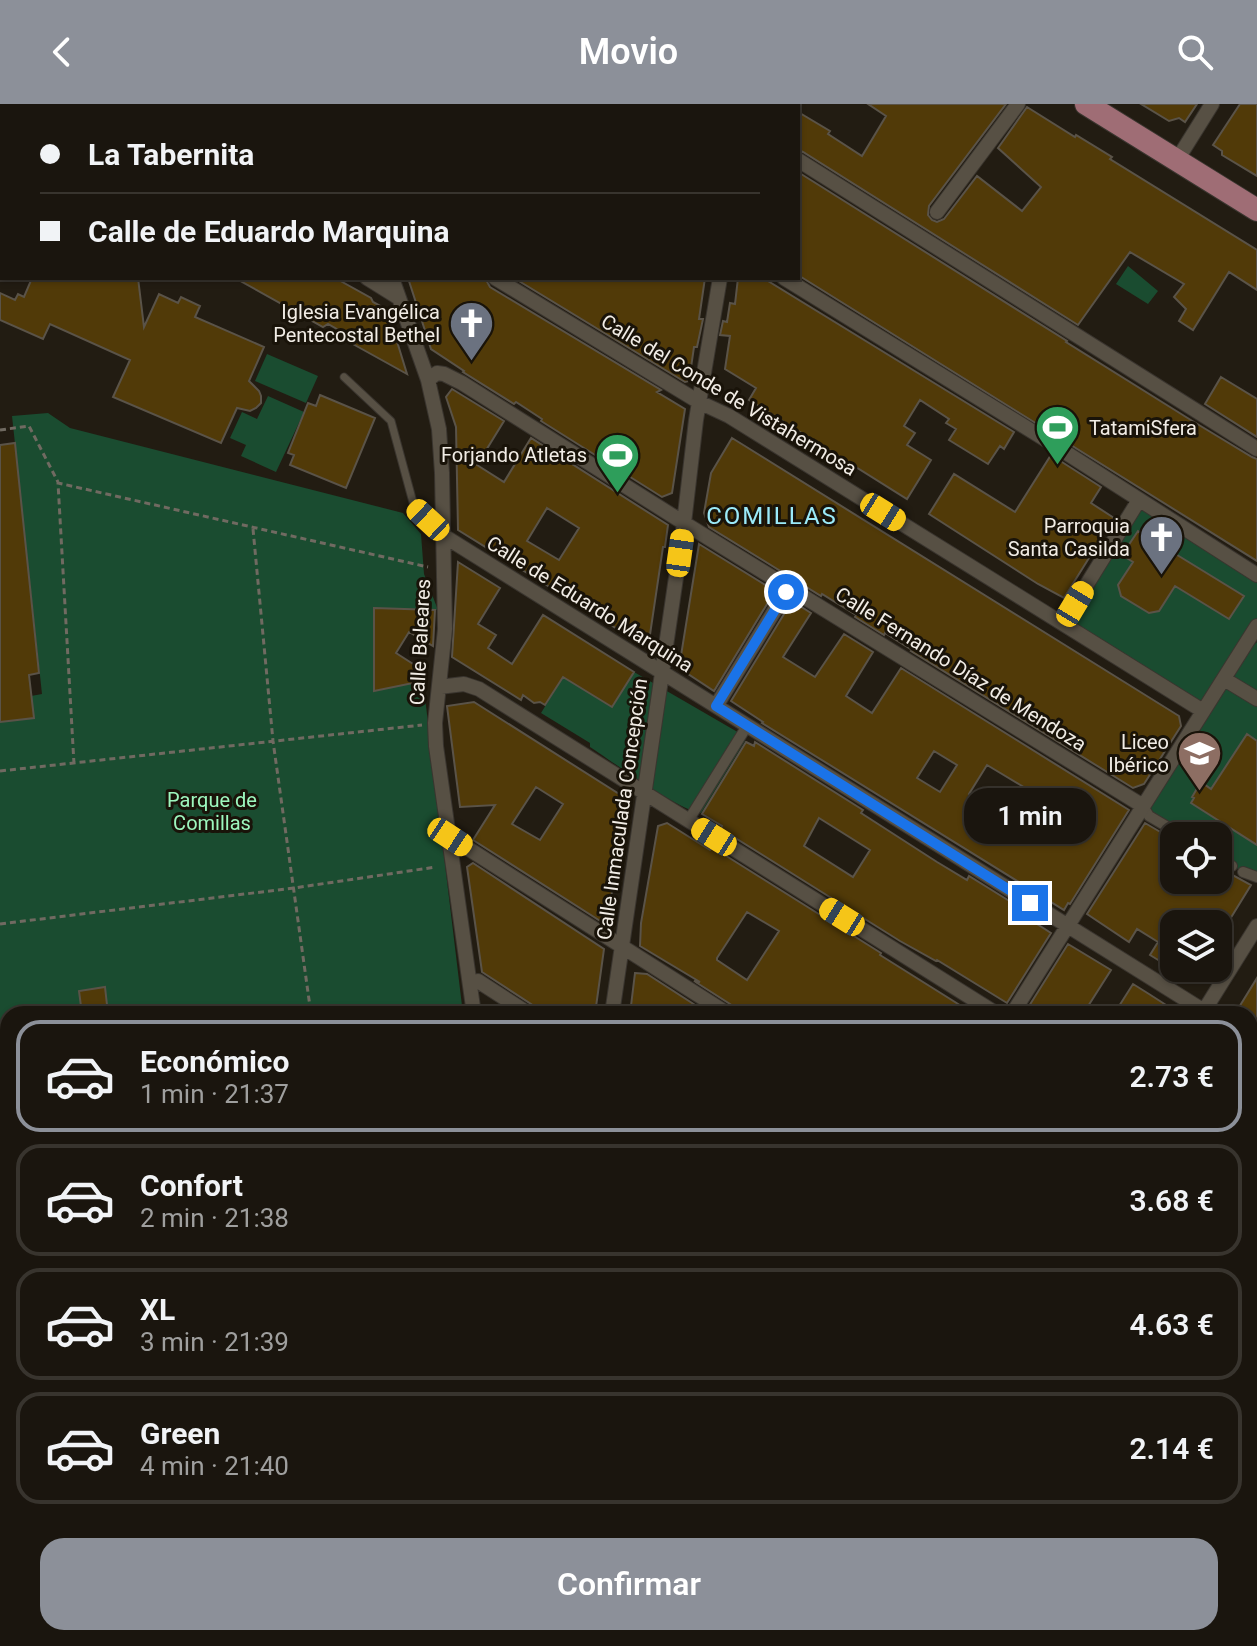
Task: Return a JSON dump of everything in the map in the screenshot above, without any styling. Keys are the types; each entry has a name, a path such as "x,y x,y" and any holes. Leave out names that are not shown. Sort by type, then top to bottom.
{"main road":[{"path":"1086,104 1257,210"}],"street":[{"path":"937,212 1018,104"},
{"path":"1177,160 1212,104"},
{"path":"800,161 1257,449"},
{"path":"370,280 399,298"},
{"name":"Calle Baleares","path":"393,280 428,380 439,429 445,629 435,723 436,746 473,1006"},
{"name":"Calle del Conde de Vistahermosa","path":"498,280 699,402 729,416 1203,711"},
{"name":"Calle Inmaculada Concepción","path":"613,1006 699,402 720,280"},
{"path":"787,280 1257,575"},
{"name":"Calle Fernando Díaz de Mendoza","path":"428,380 437,373 451,377 1143,806 1149,816 1160,822"},
{"path":"1063,623 1139,500"},
{"name":"Calle de Eduardo Marquina","path":"444,536 1193,1006"},
{"path":"716,706 789,587"},
{"path":"1017,1006 1257,626"},
{"path":"1224,679 1257,699"},
{"path":"439,687 464,684 479,689 984,1006"},
{"path":"688,821 747,726"},
{"path":"450,837 715,1006"},
{"path":"1243,872 1257,877"},
{"path":"1207,1006 1257,926"},
{"path":"470,983 478,981 517,1006"}],"lane":[{"path":"344,377 391,421 414,506 428,520 443,520"}],"path":[{"path":"0,430 29,426 58,483 74,764"},
{"path":"58,483 444,570"},
{"path":"253,528 273,741 310,1006"},
{"path":"0,771 435,723"},
{"path":"0,924 294,888 454,864"}],"green space":[{"path":"1128,266 1158,291 1148,304 1116,284"},
{"path":"267,354 318,376 306,403 255,381"},
{"path":"268,396 304,412 276,472 241,456 246,445 230,438 242,412 257,419"},
{"name":"Parque de Comillas","path":"48,413 70,428 403,513 421,534 424,574 438,610 375,608 374,690 423,681 462,1006 0,1006 0,722 34,718 31,696 42,694 12,416"},
{"path":"1139,500 1257,575 1257,626 1239,658 1257,642 1257,877 1232,865 1232,822 1164,822 1143,806 1203,711 1063,623"},
{"path":"634,672 741,734 745,741 701,813 662,795 590,747 590,743 541,713 563,677 612,707"}],"building":[{"path":"868,104 1006,104 929,206 928,215 932,220 937,222 944,219 977,176 1022,211 1041,187 998,148 1027,107 1112,157 1110,159 1257,250 1257,290 1229,272 1193,330 1179,321 1186,309 1174,297 1184,284 1130,252 1078,325 800,151 800,113 862,156 886,116"},
{"path":"1141,104 1197,104 1185,122 1179,118 1169,121"},
{"path":"1240,104 1257,104 1257,176 1222,155 1222,151 1213,145"},
{"path":"800,173 1257,459 1257,561 800,276"},
{"path":"31,280 138,280 144,327 159,294 178,303 181,297 200,306 195,317 264,347 249,381 259,391 261,403 250,411 237,408 221,443 113,397 130,360 50,324 43,339 0,320 0,293 15,300 18,294 24,297"},
{"path":"239,280 339,280 371,298 384,308 391,322 407,374 342,338 342,332 328,324 323,327"},
{"path":"409,280 486,280 490,287 661,390 657,392 685,409 672,493 662,497 431,349"},
{"path":"517,280 705,280 699,319 703,319 697,347 694,347 689,381 685,382"},
{"path":"738,280 766,280 1014,432 1004,449 1000,446 988,464 949,440 956,429 946,423 949,419 920,400 904,426 915,433 907,445 931,460 907,499 749,400 756,388 725,369 730,336 720,335 723,321 727,322 730,303 735,304"},
{"path":"1221,377 1257,399 1257,437 1205,404"},
{"path":"452,389 504,421 477,465 504,482 531,438 668,525 648,648 458,530 456,427 446,397","holes":["547,508 579,528 559,560 527,541"]},
{"path":"320,395 375,418 346,488 290,465 294,455 288,453 308,403 316,406"},
{"path":"732,438 1179,716 1181,726 1144,784 1133,788 709,527 704,513 711,473"},
{"path":"15,443 39,673 29,675 34,718 0,722 0,445"},
{"path":"1051,455 1101,487 1091,503 1114,518 1064,598 929,514 954,474 1015,512"},
{"name":"Parroquia Santa Casilda","path":"1138,531 1244,596 1229,619 1175,586 1159,611 1149,613 1121,596 1118,585 1133,562 1122,555"},
{"path":"699,544 775,591 714,691 679,668"},
{"path":"458,562 500,588 478,624 496,635 488,648 512,664 543,615 634,672 612,707 563,677 545,705 534,703 523,695 521,700 452,657"},
{"path":"792,601 811,613 783,657 815,677 844,634 873,652 846,696 872,713 901,668 1129,810 1064,910 731,701","holes":["934,751 957,765 940,792 917,778","987,765 1027,789 1008,818 969,794"]},
{"path":"374,608 435,610 433,646 409,632 396,653 424,671 423,681 374,691"},
{"path":"474,702 627,799 605,924 473,840 495,805 460,807 447,706","holes":["536,787 563,804 540,840 512,824"]},
{"path":"1247,734 1257,741 1257,845 1232,829 1232,822 1221,822 1191,803 1201,782 1211,789"},
{"path":"746,742 754,746 755,742 863,810 861,813 937,862 967,880 969,876 1011,902 1009,906 1051,933 1007,1003 900,941 702,814","holes":["819,818 870,850 853,877 804,846"]},
{"path":"667,823 710,850 712,847 961,1006 733,1006 640,946 641,923 658,826","holes":["747,912 779,931 747,980 717,960"]},
{"path":"1145,823 1160,832 1160,894 1232,894 1232,875 1251,885 1232,916 1232,910 1160,910 1160,961 1150,955 1158,942 1137,929 1129,942 1087,914"},
{"path":"473,863 604,949 596,1006 534,1006 482,972 467,867"},
{"path":"1068,944 1111,970 1088,1006 1029,1006"},
{"path":"635,973 647,974 697,1006 631,1006"},
{"path":"1257,978 1257,1006 1240,1006"},
{"path":"1133,984 1168,1006 1119,1006"},
{"path":"105,987 107,1006 81,1006 79,991"}],"place":[{"name":"Iglesia Evangélica Pentecostal Bethel","path":"471,363"},
{"name":"TatamiSfera","path":"1058,467"},
{"name":"Forjando Atletas","path":"618,494"},
{"name":"Parroquia Santa Casilda","path":"1161,577"},
{"name":"Liceo Ibérico","path":"1200,793"}],"district":[{"name":"COMILLAS","path":"772,516"}],"route":[{"path":"786,592 716,706 1030,903"}]}
